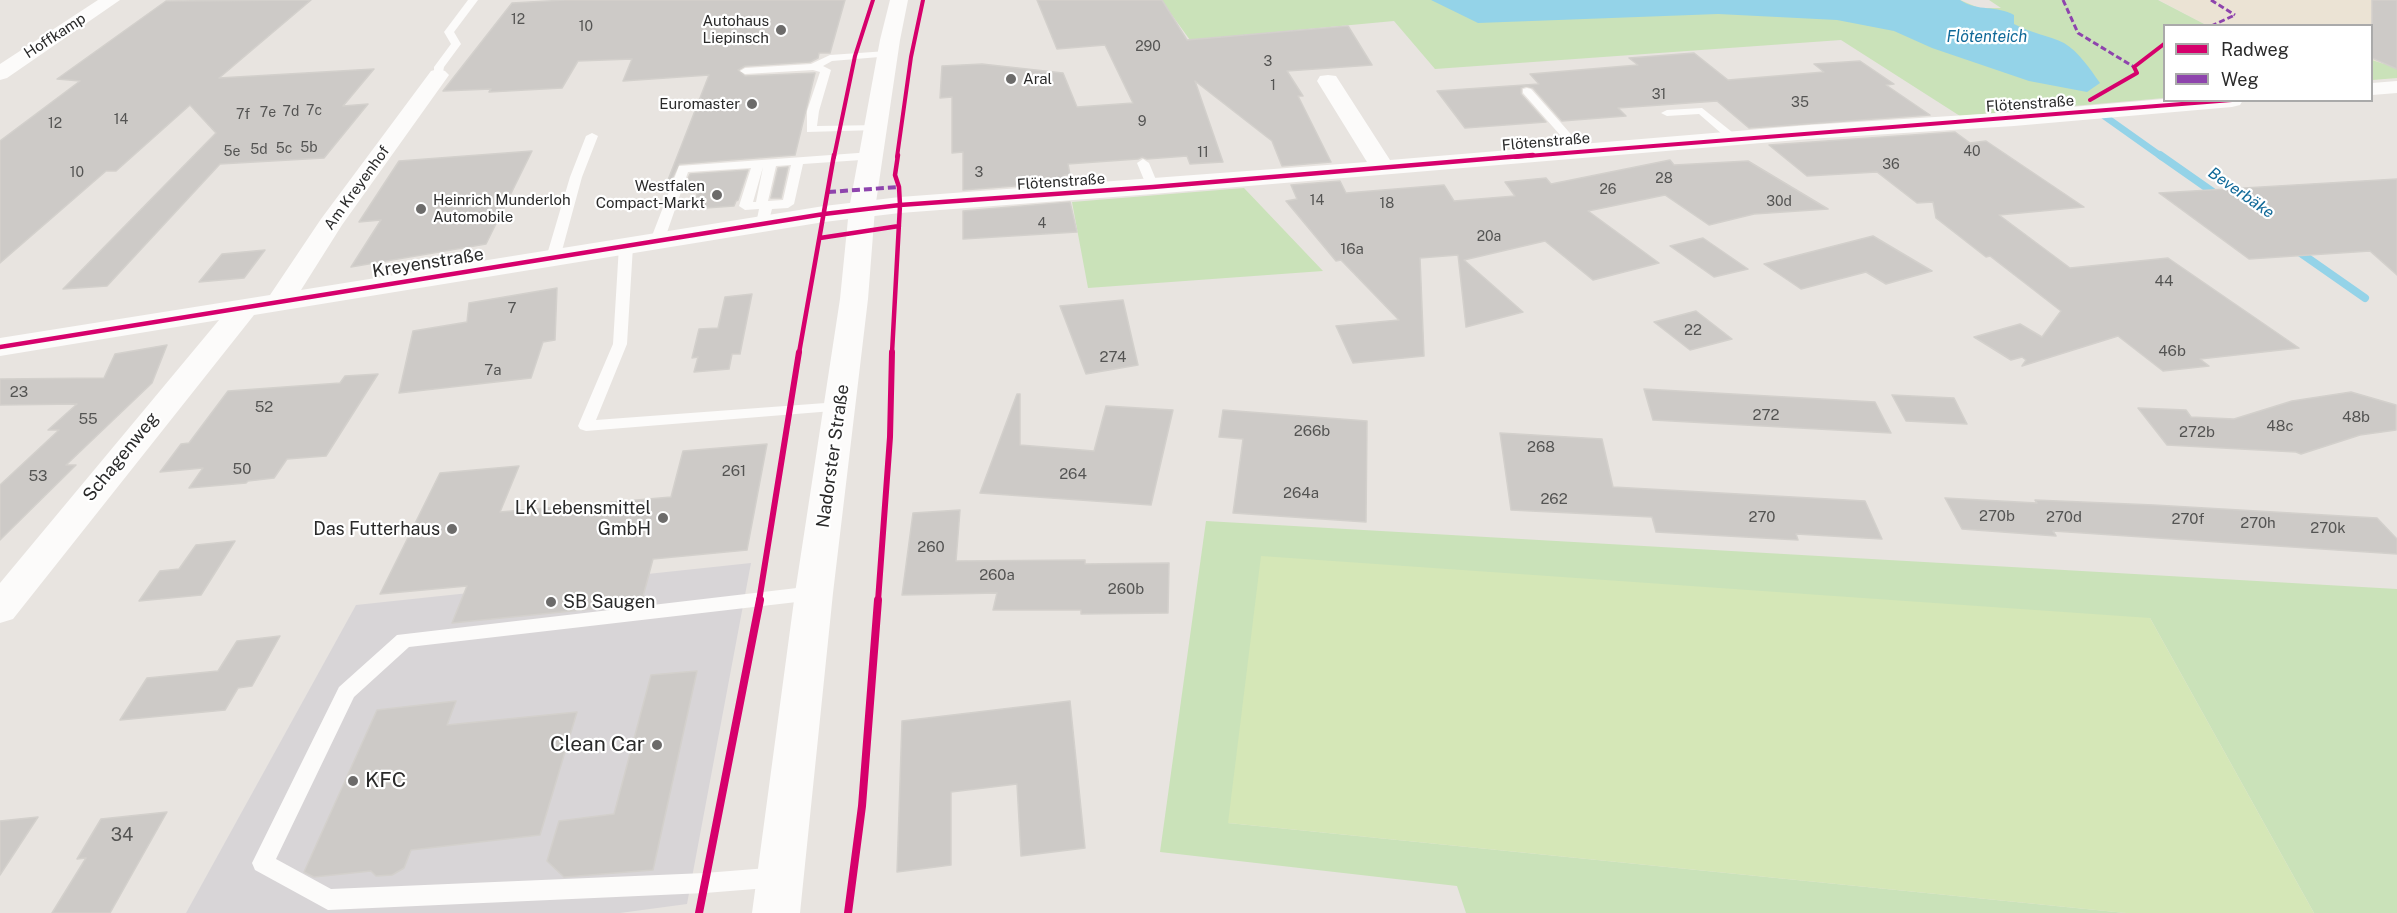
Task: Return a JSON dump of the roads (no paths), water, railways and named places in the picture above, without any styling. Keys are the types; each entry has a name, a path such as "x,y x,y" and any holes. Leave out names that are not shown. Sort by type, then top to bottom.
{"street":[{"name":"Hoffkamp","path":"0,74 40,45 111,0"},
{"name":"Nadorster Straße","path":"778,895 814,593 854,299 862,209 899,0"},
{"name":"Am Kreyenhof","path":"279,302 330,224 438,75"},
{"path":"1328,81 1383,168"},
{"path":"2373,89 2397,87"},
{"name":"Flötenstraße","path":"862,209 2206,102"},
{"name":"Kreyenstraße","path":"0,347 657,241 765,210 862,209"},
{"name":"Schagenweg","path":"0,609 75,513 244,308"}],"lane":[{"path":"438,75 439,67 456,44 449,32 472,0"},
{"path":"813,67 830,58 888,54"},
{"path":"744,71 813,67 826,70 813,111 811,130 877,127"},
{"path":"1011,73 1011,85"},
{"path":"1527,91 1580,151"},
{"path":"1667,113 1702,111 1733,138"},
{"path":"553,258 576,177 592,136"},
{"path":"657,241 683,169 762,167 798,161 872,156"},
{"path":"762,167 745,207 765,210 788,204 798,161"},
{"path":"1143,163 1153,187"},
{"path":"762,167 765,210"},
{"path":"626,246 620,344 586,426 839,407"},
{"path":"778,895 705,883 328,900 263,863 346,692 404,640 814,593"}],"water":[{"name":"Flötenteich","path":"1431,0 1960,0 1974,6 2008,12 2014,15 2014,24 2064,43 2079,56 2100,83 2087,92 2029,81 1932,48 1894,31 1837,20 1718,14 1478,23"}],"waterway":[{"name":"Beverbäke","path":"2100,113 2162,157"},
{"name":"Beverbäke","path":"2160,155 2220,197"},
{"name":"Beverbäke","path":"2292,247 2365,298"}],"place":[{"name":"Autohaus Liepinsch","path":"781,30"},
{"name":"Aral","path":"1011,79"},
{"name":"Euromaster","path":"752,104"},
{"name":"Westfalen Compact-Markt","path":"717,195"},
{"name":"Heinrich Munderloh Automobile","path":"421,209"},
{"name":"LK Lebensmittel GmbH","path":"663,518"},
{"name":"Das Futterhaus","path":"452,529"},
{"name":"SB Saugen","path":"551,602"},
{"name":"Clean Car","path":"657,745"},
{"name":"KFC","path":"353,781"}]}
